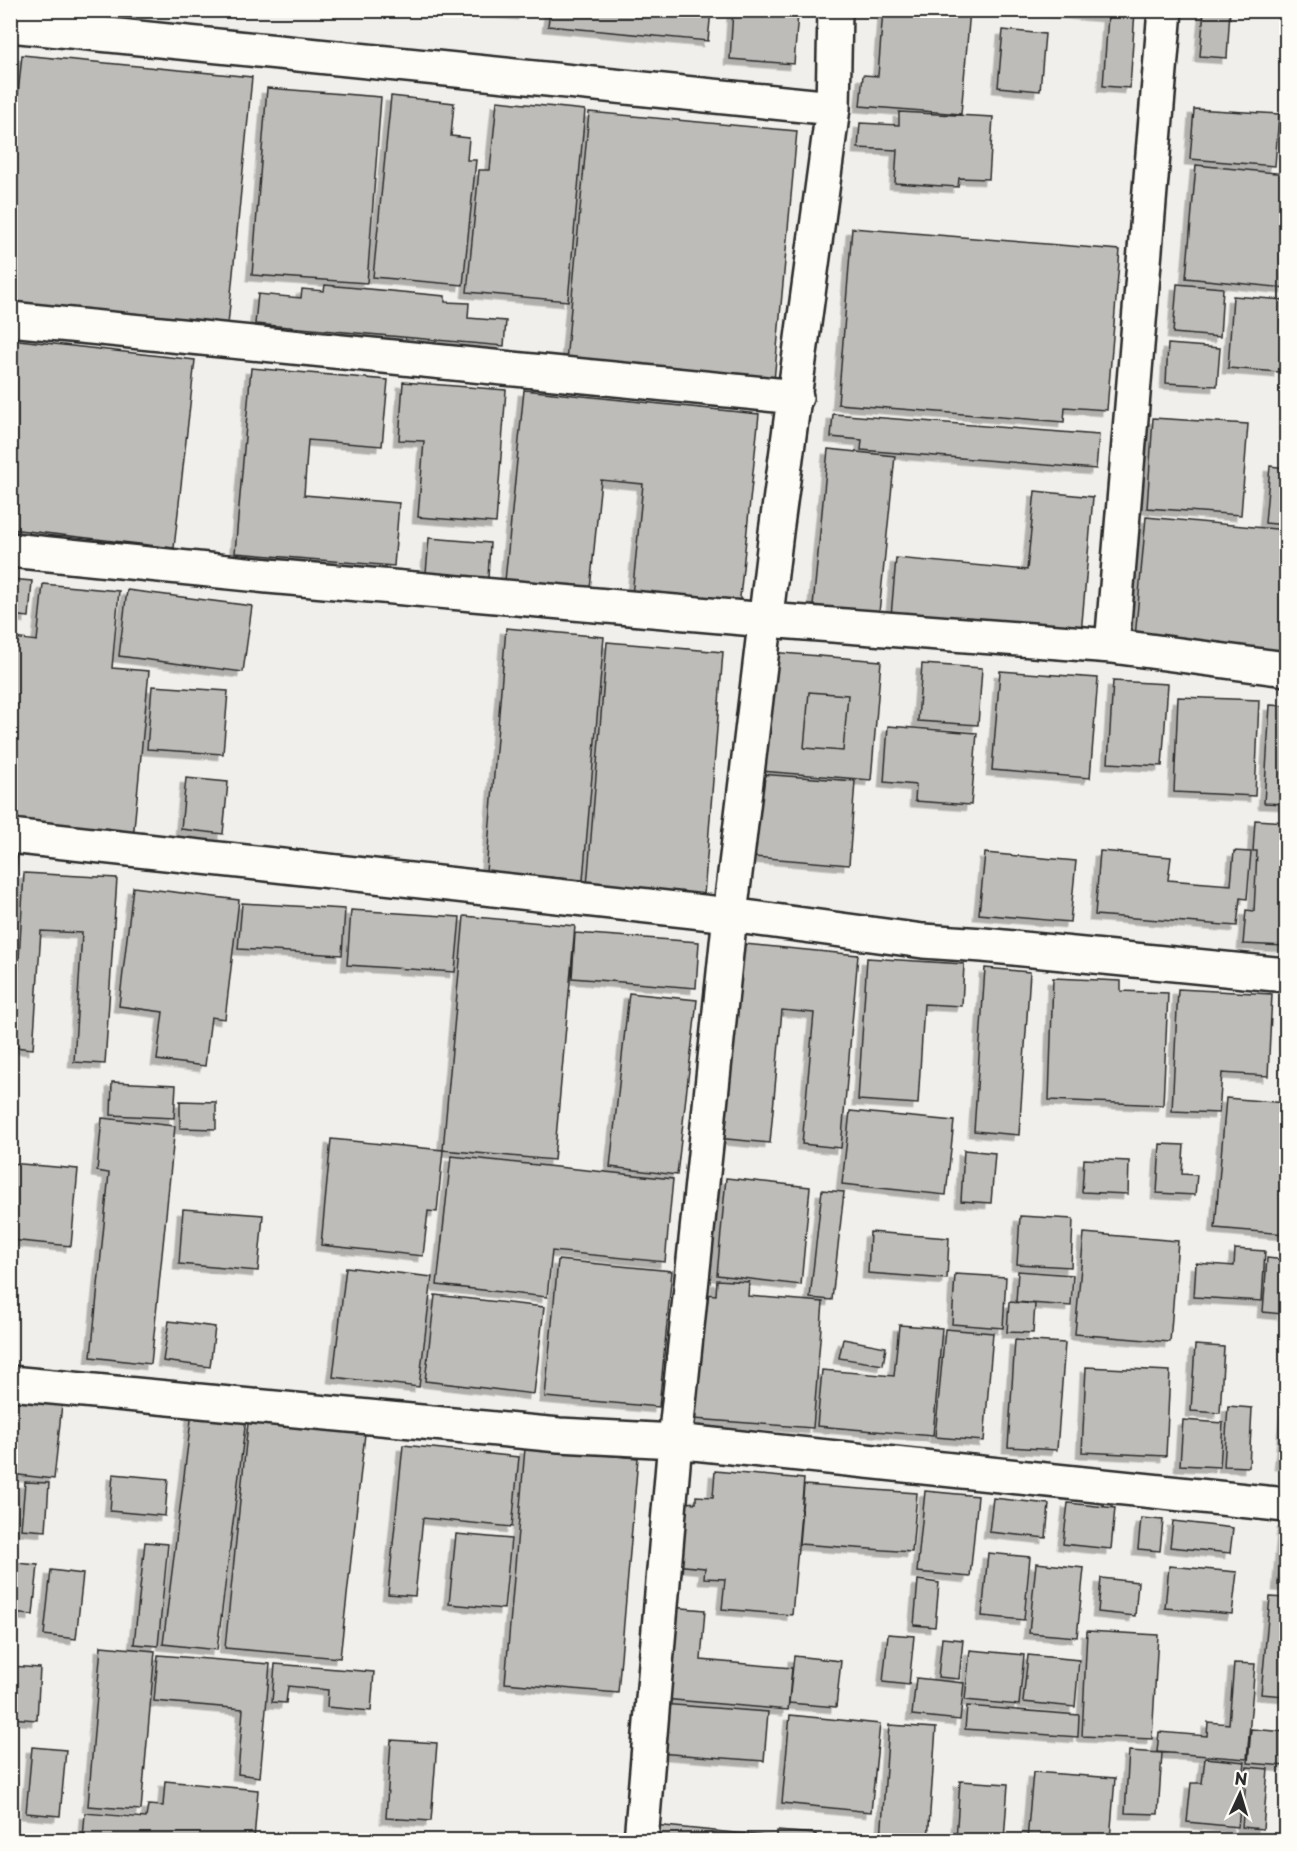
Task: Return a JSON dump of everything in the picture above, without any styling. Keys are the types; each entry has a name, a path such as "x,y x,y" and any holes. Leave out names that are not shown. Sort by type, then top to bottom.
{"street":[{"path":"641,1840 675,1441 730,915 776,532 796,397 833,108 836,10"},
{"path":"1113,646 1166,10"},
{"path":"10,25 833,108"},
{"path":"10,319 796,397"},
{"path":"10,550 291,578 766,620 1113,646 1287,669"},
{"path":"10,836 730,915 923,941 1287,975"},
{"path":"10,1383 559,1435 675,1441 1287,1505"}],"building":[{"path":"470,10 523,10 523,14"},
{"path":"550,10 711,10 708,41 548,26"},
{"path":"733,10 798,13 794,64 730,59"},
{"path":"883,10 970,10 961,114 860,106 863,75 878,76"},
{"path":"1033,10 1135,10 1130,88 1103,86 1108,16"},
{"path":"1204,10 1230,10 1227,58 1200,56"},
{"path":"1003,30 1045,34 1040,91 998,87"},
{"path":"22,55 252,77 228,325 10,304 10,174"},
{"path":"267,88 381,97 367,283 252,275"},
{"path":"391,96 454,103 451,136 469,138 467,160 476,160 463,285 373,277"},
{"path":"497,101 585,110 568,301 467,292 479,170 490,170"},
{"path":"1194,109 1279,114 1275,166 1190,159"},
{"path":"589,112 797,131 774,381 566,362"},
{"path":"899,112 993,117 989,179 959,178 958,187 895,183 897,150 858,148 860,123 899,125"},
{"path":"1196,165 1286,174 1286,288 1186,278"},
{"path":"852,228 1120,250 1107,410 1065,407 1064,422 838,404"},
{"path":"1177,284 1223,288 1220,337 1173,333"},
{"path":"325,285 445,296 445,302 469,303 468,318 506,321 504,346 255,324 258,294 301,298 302,289 324,291"},
{"path":"1233,296 1284,300 1279,372 1228,368"},
{"path":"10,339 195,360 174,548 10,529"},
{"path":"1168,344 1220,348 1217,386 1166,383"},
{"path":"251,368 388,380 382,446 308,440 304,495 399,503 394,566 235,553"},
{"path":"403,382 506,390 496,523 418,517 424,441 399,440"},
{"path":"524,390 759,414 739,607 632,596 643,484 601,480 590,589 505,581"},
{"path":"833,414 1099,435 1096,469 861,450 862,440 831,437"},
{"path":"1153,418 1248,424 1241,515 1147,508"},
{"path":"828,449 895,456 879,613 813,606"},
{"path":"1270,466 1286,468 1286,525 1265,523"},
{"path":"1035,491 1093,497 1081,634 891,616 896,558 1027,570"},
{"path":"1146,517 1286,530 1286,652 1135,638"},
{"path":"429,538 490,543 488,578 426,573"},
{"path":"10,579 32,581 29,617 10,615"},
{"path":"43,584 119,591 112,668 149,671 133,839 10,828 10,678 14,638 37,641"},
{"path":"127,590 252,606 243,672 119,656"},
{"path":"506,628 604,637 583,880 486,872"},
{"path":"607,642 723,652 704,895 587,886"},
{"path":"770,652 881,661 871,780 761,771","holes":["809,692 848,695 843,751 804,748"]},
{"path":"922,664 982,668 978,725 918,721"},
{"path":"1000,671 1098,678 1090,778 992,770"},
{"path":"1113,681 1168,684 1162,766 1108,763"},
{"path":"152,686 228,691 223,754 147,749"},
{"path":"809,692 848,695 843,751 804,748"},
{"path":"1178,697 1259,700 1255,796 1174,792"},
{"path":"1270,705 1286,706 1286,804 1264,803"},
{"path":"888,726 977,733 971,805 915,801 916,785 884,782"},
{"path":"759,774 855,781 849,865 754,857"},
{"path":"186,778 228,782 223,834 181,829"},
{"path":"1255,820 1286,822 1286,946 1243,944 1246,910 1254,911 1257,851 1253,851"},
{"path":"10,850 18,850 10,929"},
{"path":"1100,851 1171,857 1168,880 1231,885 1234,851 1251,852 1247,899 1240,898 1237,926 1095,915"},
{"path":"985,853 1076,861 1070,922 979,914"},
{"path":"24,873 117,878 105,1064 74,1062 82,933 41,931 33,1049 14,1047"},
{"path":"133,887 239,900 225,1019 211,1017 205,1066 157,1060 163,1012 119,1006"},
{"path":"242,903 345,909 342,955 238,949"},
{"path":"351,910 460,917 455,972 347,965"},
{"path":"464,916 575,926 554,1160 443,1150"},
{"path":"575,933 699,942 696,988 572,978"},
{"path":"734,943 858,955 841,1148 802,1144 814,1013 782,1010 770,1143 716,1138"},
{"path":"867,958 964,964 962,1006 924,1004 918,1104 858,1100"},
{"path":"985,968 1030,972 1019,1135 974,1131"},
{"path":"1053,978 1121,981 1121,991 1168,993 1163,1105 1049,1100"},
{"path":"1178,989 1272,994 1268,1076 1222,1073 1219,1113 1172,1111"},
{"path":"629,993 697,1000 677,1175 610,1167"},
{"path":"112,1082 176,1085 174,1118 111,1115"},
{"path":"1226,1098 1286,1103 1285,1234 1215,1228"},
{"path":"180,1101 216,1102 216,1129 180,1128"},
{"path":"850,1111 954,1121 946,1195 842,1184"},
{"path":"102,1118 175,1126 151,1364 91,1357 109,1173 97,1171"},
{"path":"331,1139 443,1150 437,1212 428,1211 423,1256 321,1245"},
{"path":"1160,1144 1184,1145 1182,1174 1197,1175 1195,1195 1157,1193"},
{"path":"964,1150 995,1153 991,1203 961,1201"},
{"path":"451,1156 673,1179 665,1262 552,1251 547,1297 437,1285"},
{"path":"1084,1159 1129,1161 1128,1194 1082,1192"},
{"path":"10,1163 78,1169 71,1246 10,1240"},
{"path":"726,1178 810,1187 801,1285 717,1275"},
{"path":"822,1190 844,1192 832,1300 810,1298"},
{"path":"183,1209 263,1215 258,1271 179,1264"},
{"path":"1020,1216 1073,1219 1071,1267 1017,1264"},
{"path":"870,1232 949,1238 947,1279 868,1273"},
{"path":"1084,1233 1178,1241 1170,1342 1075,1334"},
{"path":"1235,1249 1265,1251 1262,1301 1194,1297 1196,1263 1234,1266"},
{"path":"1267,1258 1285,1260 1282,1314 1263,1312"},
{"path":"558,1260 672,1271 659,1407 545,1397"},
{"path":"346,1267 432,1277 419,1387 333,1377"},
{"path":"1018,1271 1073,1275 1071,1306 1016,1302"},
{"path":"955,1274 1006,1277 1003,1328 952,1324"},
{"path":"717,1280 749,1282 748,1296 823,1302 813,1428 694,1419 704,1294 716,1295"},
{"path":"435,1295 544,1307 534,1394 425,1381"},
{"path":"1009,1302 1035,1304 1033,1333 1007,1332"},
{"path":"169,1321 215,1327 210,1367 163,1361"},
{"path":"899,1325 942,1328 933,1436 817,1426 822,1370 894,1376"},
{"path":"945,1329 993,1333 984,1441 935,1437"},
{"path":"843,1339 886,1347 883,1365 839,1358"},
{"path":"1015,1340 1065,1343 1057,1450 1008,1447"},
{"path":"1195,1345 1224,1347 1220,1413 1191,1411"},
{"path":"1086,1367 1170,1371 1166,1456 1082,1452"},
{"path":"10,1398 62,1404 54,1479 10,1474"},
{"path":"1286,1398 1286,1464 1280,1464"},
{"path":"1228,1406 1252,1408 1249,1467 1224,1466"},
{"path":"192,1412 246,1419 217,1650 163,1644"},
{"path":"1183,1420 1223,1423 1220,1467 1180,1465"},
{"path":"248,1423 365,1434 340,1658 225,1648"},
{"path":"403,1445 519,1457 512,1527 423,1518 415,1596 388,1594"},
{"path":"525,1448 638,1458 618,1693 505,1683"},
{"path":"715,1471 804,1479 792,1615 722,1609 725,1579 704,1578 705,1568 674,1565 680,1502 696,1503 696,1496 713,1497"},
{"path":"113,1474 168,1479 165,1516 110,1511"},
{"path":"25,1482 49,1483 46,1531 21,1529"},
{"path":"804,1485 917,1493 912,1552 799,1544"},
{"path":"925,1491 978,1496 970,1577 917,1572"},
{"path":"993,1498 1049,1504 1046,1538 989,1532"},
{"path":"1068,1503 1115,1508 1111,1549 1063,1544"},
{"path":"1141,1518 1163,1520 1160,1551 1138,1549"},
{"path":"1173,1521 1233,1528 1230,1553 1170,1547"},
{"path":"1283,1523 1286,1523 1286,1586 1278,1585"},
{"path":"456,1534 511,1539 504,1609 449,1604"},
{"path":"145,1542 168,1544 158,1646 134,1644"},
{"path":"988,1553 1030,1557 1024,1620 982,1616"},
{"path":"16,1563 38,1565 33,1615 10,1613"},
{"path":"1036,1563 1084,1568 1077,1637 1029,1633"},
{"path":"1169,1566 1237,1572 1232,1614 1165,1608"},
{"path":"51,1570 83,1574 76,1639 44,1635"},
{"path":"1101,1578 1138,1582 1135,1616 1098,1612"},
{"path":"918,1580 939,1583 935,1627 914,1625"},
{"path":"1270,1597 1286,1598 1286,1696 1261,1694"},
{"path":"671,1607 705,1610 701,1660 792,1668 788,1710 663,1699"},
{"path":"1087,1631 1158,1635 1152,1739 1082,1736"},
{"path":"888,1634 914,1636 909,1685 883,1682"},
{"path":"942,1638 963,1640 959,1679 938,1677"},
{"path":"101,1646 155,1651 141,1810 88,1806"},
{"path":"970,1650 1024,1655 1019,1705 965,1700"},
{"path":"158,1655 270,1664 260,1777 238,1774 243,1709 154,1701"},
{"path":"1028,1655 1079,1660 1075,1707 1023,1702"},
{"path":"794,1656 841,1661 836,1707 789,1703"},
{"path":"1234,1663 1255,1664 1247,1759 1157,1752 1159,1732 1207,1736 1208,1722 1229,1724"},
{"path":"275,1664 374,1672 371,1711 327,1707 328,1690 288,1686 286,1703 272,1702"},
{"path":"10,1666 40,1668 37,1720 10,1718"},
{"path":"916,1678 964,1683 960,1720 912,1715"},
{"path":"661,1704 768,1712 764,1761 658,1753"},
{"path":"967,1706 1079,1715 1078,1737 965,1729"},
{"path":"790,1715 880,1724 871,1812 782,1803"},
{"path":"889,1725 936,1728 928,1840 881,1840"},
{"path":"1251,1729 1286,1732 1286,1766 1248,1763"},
{"path":"391,1740 437,1743 431,1821 386,1818"},
{"path":"32,1747 66,1750 60,1816 26,1813"},
{"path":"1129,1751 1162,1753 1158,1814 1125,1813"},
{"path":"1205,1758 1245,1762 1238,1827 1187,1822 1191,1783 1202,1783"},
{"path":"1247,1767 1268,1769 1263,1829 1242,1827"},
{"path":"1033,1772 1115,1778 1110,1840 1027,1840"},
{"path":"165,1781 258,1790 254,1840 83,1840 85,1813 146,1818 148,1805 163,1806"},
{"path":"960,1781 1008,1784 1004,1840 956,1840"},
{"path":"654,1825 775,1837 775,1840 653,1840"},
{"path":"777,1831 816,1834 816,1840 777,1840"},
{"path":"23,1836 70,1840 23,1840"}]}
